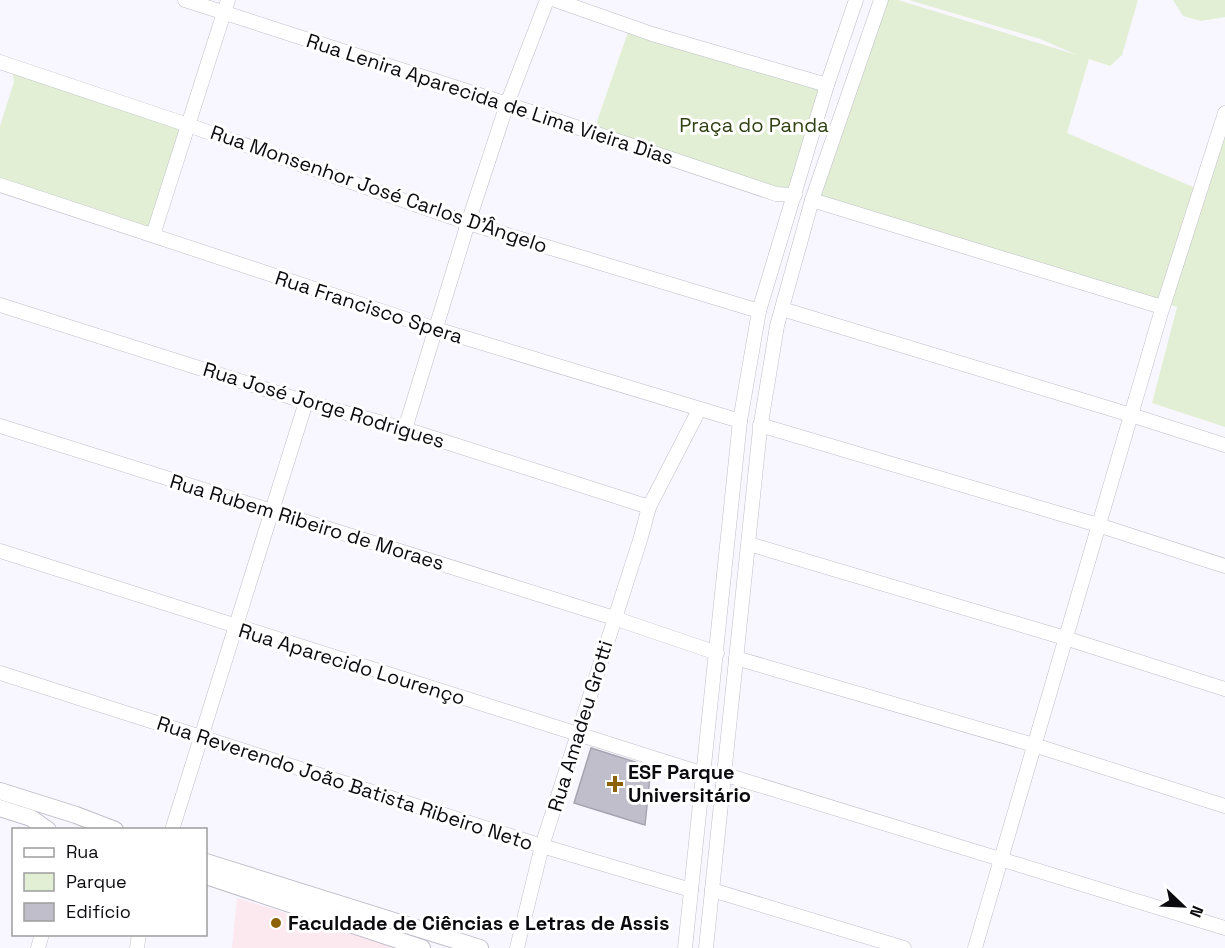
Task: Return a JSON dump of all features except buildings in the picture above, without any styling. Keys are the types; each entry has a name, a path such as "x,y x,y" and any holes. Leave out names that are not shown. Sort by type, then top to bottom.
{"main road":[{"path":"0,791 66,812 94,825"},
{"path":"0,807 31,818 47,828"},
{"path":"52,828 66,812"},
{"path":"207,862 480,948"},
{"path":"207,876 422,948"}],"street":[{"name":"Rua Lenira Aparecida de Lima Vieira Dias","path":"185,0 226,6 507,104 776,194 795,195 798,190 807,189 812,194 812,200"},
{"path":"405,429 507,104 547,0"},
{"path":"555,0 652,34 827,86"},
{"path":"685,948 740,421 759,311 827,86 856,0"},
{"path":"706,948 760,425 777,326 812,200 881,0"},
{"path":"153,235 226,6"},
{"name":"Rua Monsenhor José Carlos D'Ângelo","path":"0,62 468,223 759,311"},
{"path":"975,948 1162,307 1225,113"},
{"name":"Rua Francisco Spera","path":"0,185 436,329 699,410 740,421 744,415 750,413 757,415 760,425"},
{"path":"812,200 1162,307"},
{"name":"Rua José Jorge Rodrigues","path":"0,305 306,402 405,429 649,507"},
{"path":"782,309 1225,445"},
{"path":"173,828 306,402"},
{"name":"Rua Amadeu Grotti","path":"517,948 542,846 649,507 699,410"},
{"path":"760,425 1098,525 1225,566"},
{"name":"Rua Rubem Ribeiro de Moraes","path":"0,426 614,618 717,653 717,658 722,665 731,664 736,658"},
{"path":"749,544 1225,688"},
{"name":"Rua Aparecido Lourenço","path":"0,551 704,774"},
{"path":"736,658 1034,745 1225,806"},
{"name":"Rua Reverendo João Batista Ribeiro Neto","path":"0,673 542,846 691,890"},
{"path":"723,774 1225,928"},
{"path":"712,890 904,948"}],"shaded area":[{"name":"Faculdade de Ciências e Letras de Assis","path":"237,898 401,948 232,948"}],"green space":[{"path":"881,0 898,0 1077,55 1040,39 909,0 1138,0 1122,55 1110,66 1089,59 1067,133 1200,190 1225,116 1225,427 1152,403 1177,307 815,196"},
{"path":"1173,0 1225,0 1225,17 1201,21 1183,16"},
{"name":"Praça do Panda","path":"630,26 827,85 796,192 776,194 593,133"},
{"path":"13,74 188,125 153,235 0,181 0,126 14,82"}],"place":[{"name":"ESF Parque Universitário","path":"615,784"},
{"name":"Faculdade de Ciências e Letras de Assis","path":"276,923"}]}
